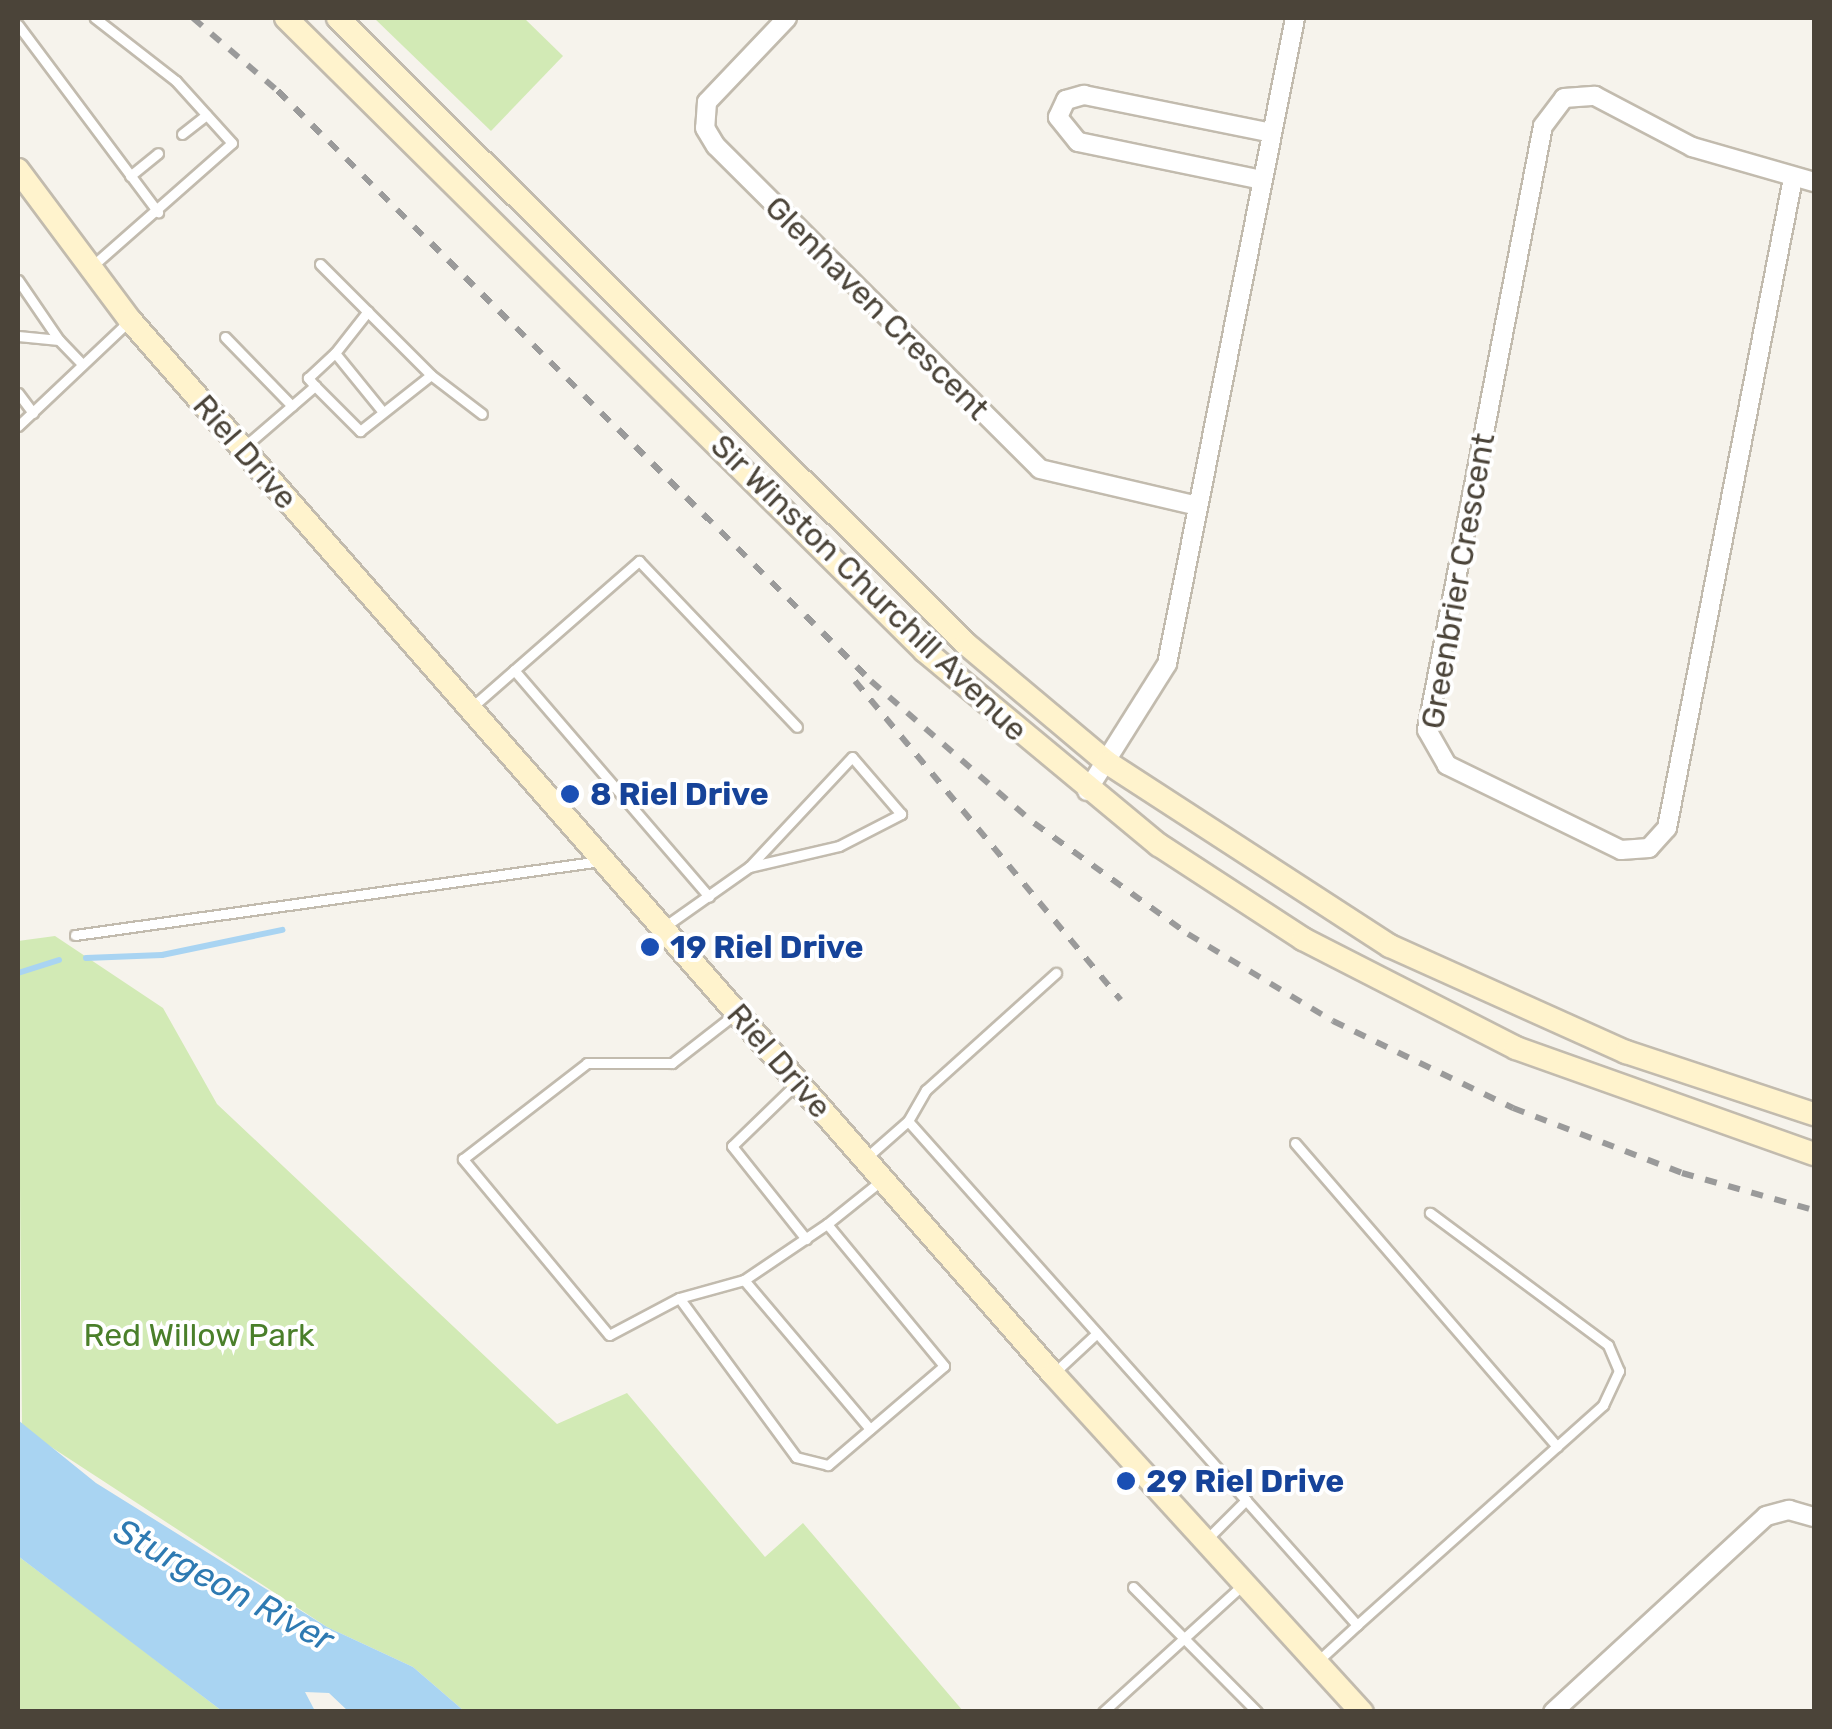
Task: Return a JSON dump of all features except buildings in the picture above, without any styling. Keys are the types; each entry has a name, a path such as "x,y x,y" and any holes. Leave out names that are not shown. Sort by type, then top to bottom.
{"main road":[{"name":"Sir Winston Churchill Avenue","path":"286,18 925,651 1087,792 1212,882 1393,988 1617,1090 1814,1154"},
{"name":"Sir Winston Churchill Avenue","path":"338,18 966,644 1108,763 1390,946 1626,1052 1814,1114"},
{"name":"Riel Drive","path":"18,170 88,269 130,320 1053,1374 1362,1712"}],"street":[{"name":"Glenhaven Crescent","path":"787,18 707,102 705,128 716,146 1040,470 1198,506"},
{"path":"1087,792 1162,678 1294,18"},
{"path":"1262,180 1078,142 1058,117 1066,100 1084,96 1272,133"},
{"name":"Greenbrier Crescent","path":"1793,178 1667,828 1650,848 1621,850 1439,760 1427,730 1543,126 1564,98 1595,96 1692,147 1814,182"},
{"path":"1553,1712 1766,1516 1789,1510 1814,1517"}],"lane":[{"path":"88,269 225,158 232,143 206,114 95,18"},
{"path":"18,26 158,212"},
{"path":"182,134 206,114"},
{"path":"130,176 158,153"},
{"path":"320,264 431,375 482,414"},
{"path":"18,280 59,340 80,362"},
{"path":"368,311 335,353 308,378 360,431 431,375"},
{"path":"18,426 80,362 130,320"},
{"path":"18,336 59,340"},
{"path":"225,337 292,406"},
{"path":"335,353 382,412"},
{"path":"242,448 316,386"},
{"path":"18,394 32,413"},
{"path":"470,709 640,561 798,728"},
{"path":"514,670 709,897"},
{"path":"662,928 750,867 852,757 901,814 839,846 750,867"},
{"path":"75,934 602,860"},
{"path":"865,1159 908,1121 926,1090 1056,974"},
{"path":"736,1013 672,1063 587,1063 463,1159 609,1335 679,1298 744,1280 827,1224 883,1179"},
{"path":"798,1083 732,1146 806,1239"},
{"path":"908,1121 1357,1625"},
{"path":"1295,1143 1557,1447"},
{"path":"1316,1662 1557,1447 1612,1392 1616,1355 1430,1213"},
{"path":"679,1298 796,1456 828,1465 944,1366 827,1224"},
{"path":"744,1280 870,1429"},
{"path":"1053,1374 1096,1334"},
{"path":"1206,1540 1246,1500"},
{"path":"1103,1712 1245,1583"},
{"path":"1134,1587 1256,1712"}],"green space":[{"path":"374,18 524,18 563,56 491,131"},
{"name":"Red Willow Park","path":"55,936 163,1008 217,1104 557,1424 627,1393 765,1557 803,1523 963,1711 464,1711 413,1667 327,1627 22,1428 18,941"},
{"path":"18,1556 110,1625 222,1711 18,1711"}],"water":[{"name":"Sturgeon River","path":"18,1420 96,1483 327,1627 413,1667 464,1711 348,1711 329,1693 305,1692 315,1711 222,1711 18,1556"}],"waterway":[{"path":"86,958 162,955 282,930"},
{"path":"18,973 59,960"}],"railway":[{"path":"193,18 278,91 871,681 1034,823 1188,934 1333,1021 1513,1108 1682,1173 1814,1210"},
{"path":"855,681 1121,1000"}],"place":[{"name":"8 Riel Drive","path":"570,794"},
{"name":"19 Riel Drive","path":"650,947"},
{"name":"29 Riel Drive","path":"1126,1481"}]}
